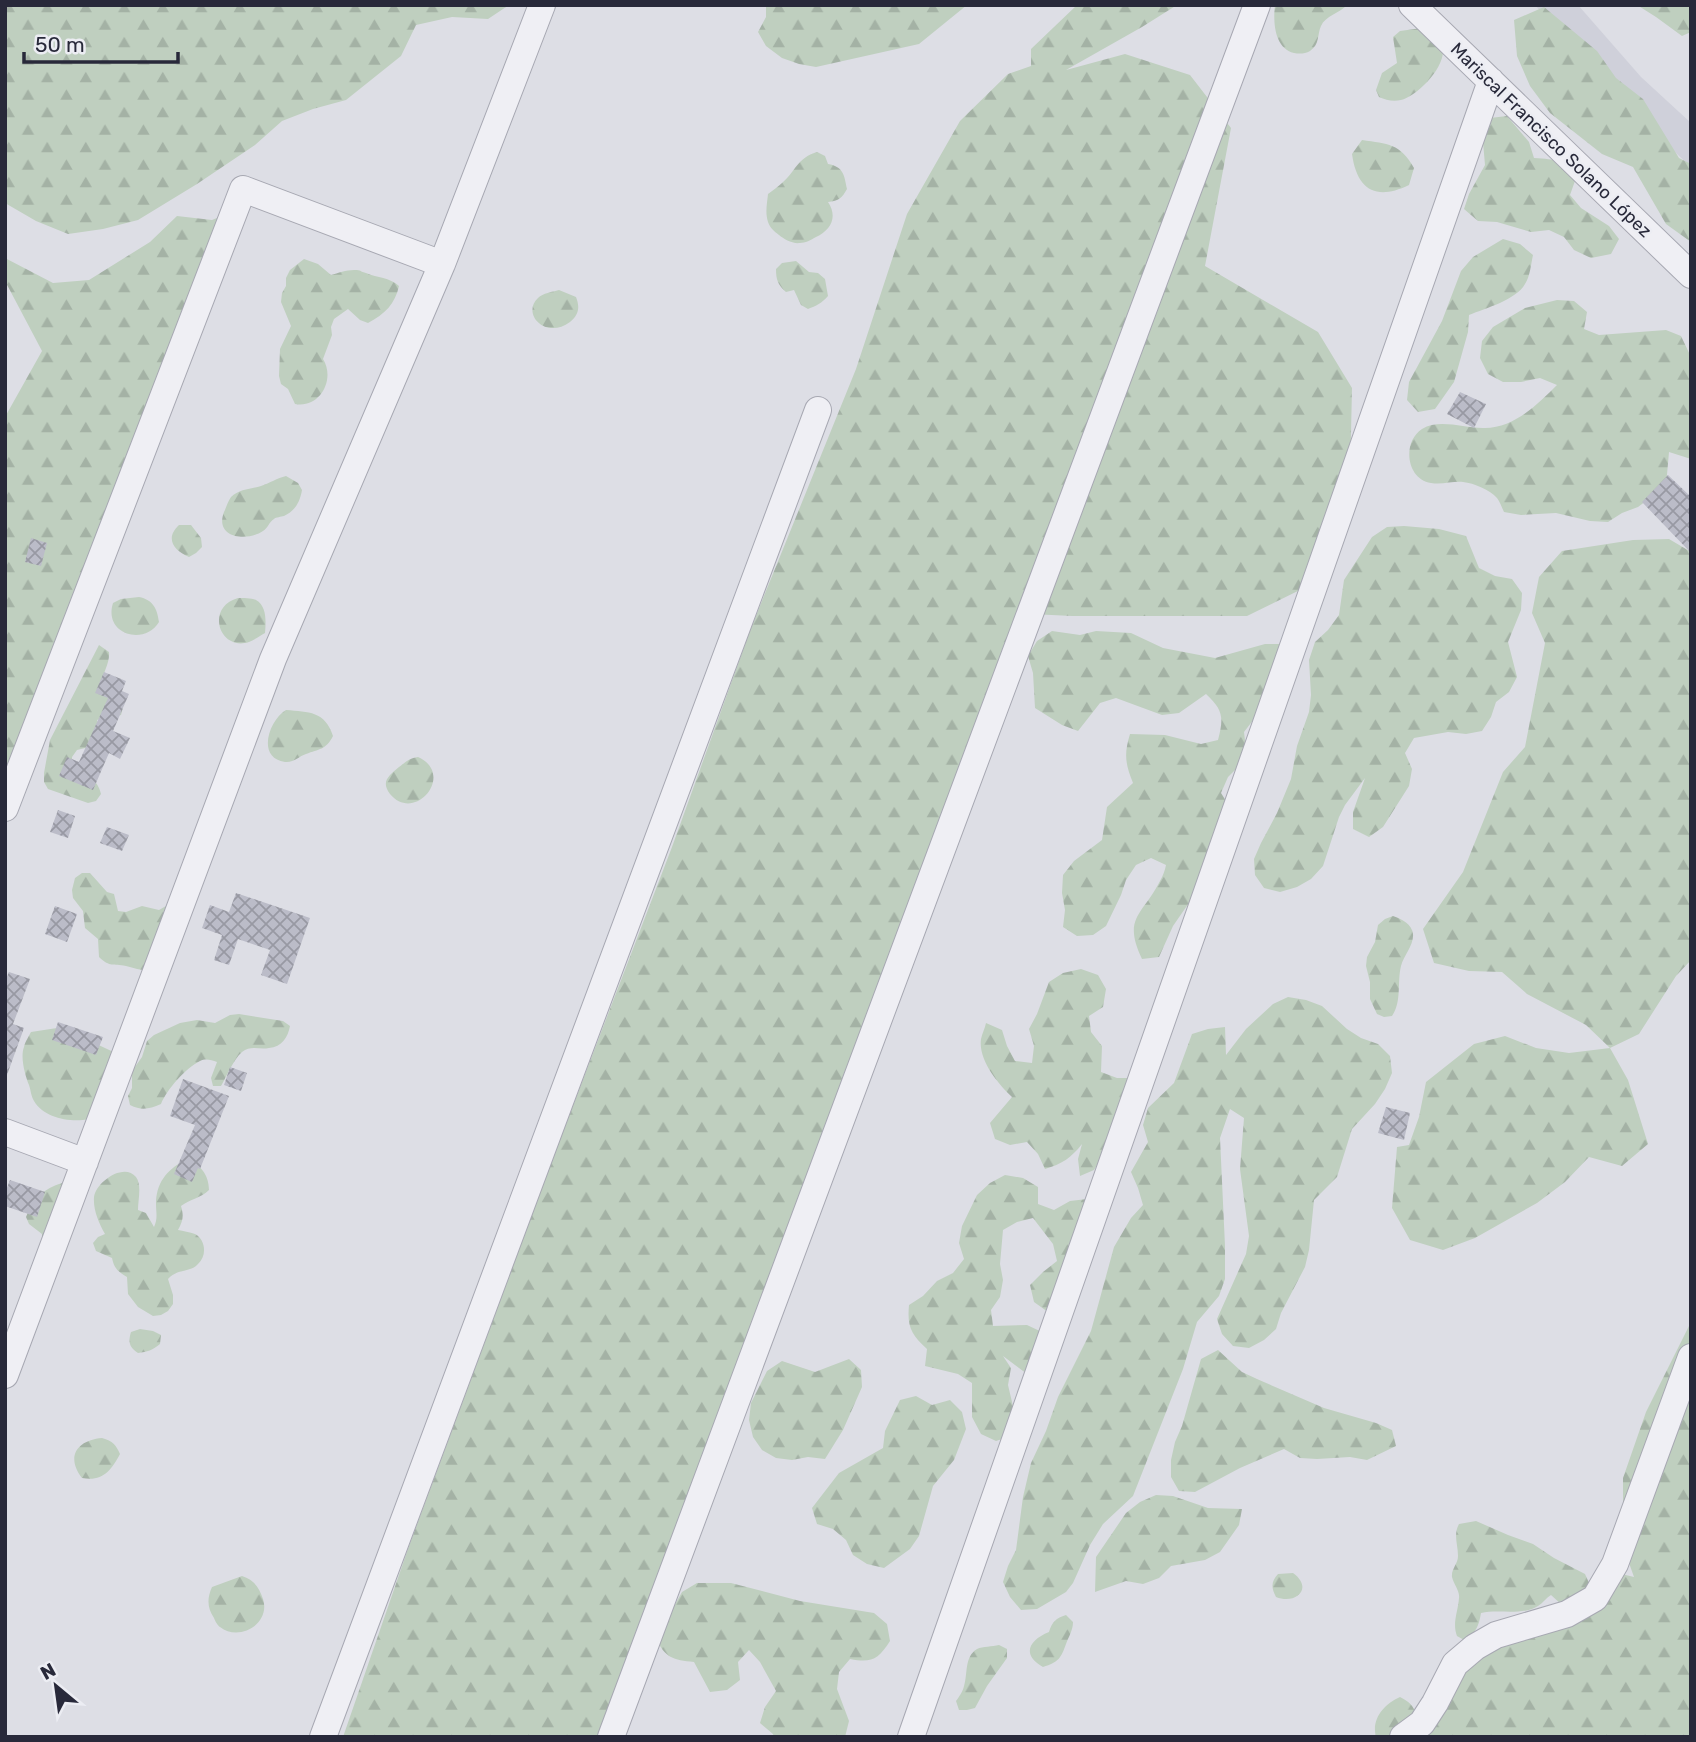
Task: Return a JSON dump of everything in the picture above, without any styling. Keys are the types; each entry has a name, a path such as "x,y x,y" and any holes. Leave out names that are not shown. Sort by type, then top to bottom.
{"street":[{"path":"5,1375 273,659 442,264 542,5"},
{"path":"611,1737 1257,5"},
{"name":"Mariscal Francisco Solano López","path":"1412,5 1691,275"},
{"path":"911,1737 1491,81"},
{"path":"5,808 243,189 442,264"},
{"path":"323,1737 818,410"},
{"path":"5,1132 85,1162"},
{"path":"1403,1737 1422,1723 1455,1664 1475,1647 1496,1635 1567,1614 1595,1598 1615,1564 1691,1357"}],"shaded area":[{"path":"1535,5 1578,5 1641,77 1691,123 1691,167 1618,99"}],"green space":[{"path":"5,5 509,5 488,19 452,17 416,25 401,56 346,100 282,121 255,145 138,220 68,234 36,221 5,203"},
{"path":"766,5 967,5 919,44 816,67 782,58 766,46 758,32 766,17"},
{"path":"1077,5 1177,5 1066,70 1125,54 1190,75 1231,128 1205,266 1318,332 1352,388 1349,526 1310,585 1247,616 1031,614 608,1737 343,1737 409,1546 672,847 751,628 856,369 907,214 960,121 1008,74 1031,66 1031,49"},
{"path":"1275,5 1347,5 1323,23 1313,48 1300,54 1282,46 1276,33"},
{"path":"1637,5 1691,5 1691,32 1682,36"},
{"path":"1544,7 1597,51 1616,78 1643,99 1679,158 1691,164 1691,242 1666,224 1633,167 1602,154 1550,113 1530,86 1517,56 1514,20"},
{"path":"1429,27 1442,46 1443,53 1441,62 1430,79 1408,98 1395,101 1379,97 1376,90 1382,73 1397,63 1393,37 1400,31"},
{"path":"1507,116 1529,142 1534,158 1558,161 1571,171 1576,178 1570,195 1581,208 1609,226 1619,239 1611,254 1591,258 1574,250 1564,237 1549,230 1531,232 1497,222 1478,221 1464,209 1485,165 1482,131 1490,118"},
{"path":"1362,140 1392,146 1404,154 1414,168 1409,185 1397,190 1378,192 1364,184 1358,176 1352,154"},
{"path":"817,152 825,156 828,164 840,170 847,189 840,198 828,202 833,218 826,231 806,242 791,242 779,235 769,224 766,212 768,194 787,178 801,161"},
{"path":"177,216 212,220 222,216 5,815 5,417 42,351 5,281 5,258 53,283 89,280 150,242"},
{"path":"1503,239 1520,244 1533,255 1527,281 1515,295 1469,315 1468,332 1454,382 1435,409 1418,412 1407,400 1409,382 1442,321 1461,271 1473,257"},
{"path":"304,259 318,264 331,275 359,270 399,286 388,308 368,323 360,320 348,309 334,319 332,335 323,359 327,376 323,391 311,402 295,404 288,389 281,384 279,376 280,349 291,326 281,302 290,270"},
{"path":"796,261 809,272 818,273 825,279 828,296 808,309 801,305 794,290 786,292 777,279 776,269 782,263"},
{"path":"559,290 576,297 577,314 561,327 545,327 534,317 534,304 542,295"},
{"path":"1557,300 1574,301 1587,312 1584,329 1599,335 1666,330 1681,336 1691,357 1691,459 1669,452 1666,486 1638,507 1608,522 1556,513 1521,515 1504,512 1497,498 1477,485 1463,482 1431,483 1416,475 1412,468 1409,451 1411,442 1422,429 1437,424 1485,428 1506,424 1534,407 1557,385 1540,378 1503,382 1488,374 1480,358 1482,341 1493,327 1525,308"},
{"path":"286,476 298,483 302,490 291,512 275,518 265,530 256,534 241,537 228,532 222,521 234,494"},
{"path":"179,525 191,525 201,538 202,547 189,557 173,543 172,534"},
{"path":"1387,527 1439,529 1466,536 1479,568 1495,576 1512,579 1522,593 1521,610 1508,642 1517,677 1509,692 1496,702 1482,731 1466,734 1448,732 1414,738 1405,753 1412,769 1409,786 1383,827 1369,837 1353,829 1353,812 1365,778 1339,817 1323,866 1311,879 1297,887 1280,892 1264,888 1255,875 1254,859 1291,779 1297,746 1309,712 1309,660 1315,642 1339,615 1344,580 1372,537"},
{"path":"1669,539 1691,552 1691,960 1676,976 1639,1034 1610,1048 1586,1025 1527,994 1502,972 1469,971 1434,963 1423,929 1463,872 1503,772 1525,747 1545,643 1532,613 1539,577 1562,551 1633,540"},
{"path":"139,597 154,605 159,622 144,634 127,634 114,623 113,603"},
{"path":"238,598 256,600 264,610 265,633 249,642 230,641 220,627 222,610"},
{"path":"1052,631 1080,635 1096,631 1131,633 1163,648 1215,658 1265,644 1283,644 1264,706 1244,732 1246,749 1240,765 1228,777 1221,793 1231,809 1211,871 1173,926 1159,957 1142,959 1136,945 1134,925 1161,879 1166,865 1151,858 1136,865 1126,880 1106,926 1093,935 1077,936 1063,927 1063,875 1074,861 1102,840 1107,807 1133,783 1126,758 1130,734 1165,735 1201,744 1218,740 1221,714 1206,694 1179,713 1162,715 1116,698 1100,703 1078,731 1062,725 1035,708 1033,673 1028,656 1037,641"},
{"path":"99,645 109,652 101,684 123,707 121,715 97,720 100,728 92,752 85,748 77,750 72,757 72,765 97,784 101,794 96,801 88,803 48,789 44,782 44,773 50,740"},
{"path":"286,710 321,717 333,736 328,744 291,761 276,759 271,754 268,738 275,722"},
{"path":"418,757 429,765 433,774 432,784 428,793 420,800 400,802 387,789 387,779 406,762"},
{"path":"82,873 90,873 107,892 114,894 118,911 126,912 142,906 159,910 166,906 174,907 149,971 109,964 99,957 98,939 85,928 83,911 73,898 75,878"},
{"path":"1393,916 1409,925 1413,938 1401,966 1395,1010 1392,1016 1384,1017 1377,1014 1370,999 1366,966 1378,925"},
{"path":"1081,969 1098,975 1106,989 1103,1007 1089,1016 1091,1032 1102,1046 1101,1072 1117,1078 1135,1078 1103,1155 1094,1170 1080,1176 1078,1159 1082,1144 1066,1160 1045,1169 1038,1154 1027,1142 1010,1145 995,1139 990,1123 1012,1097 990,1071 983,1055 981,1039 986,1023 1002,1030 1015,1061 1032,1063 1034,1046 1029,1029 1049,982 1063,973"},
{"path":"1288,997 1322,1006 1347,1029 1378,1044 1390,1056 1392,1073 1375,1104 1352,1129 1337,1177 1314,1200 1305,1267 1281,1313 1276,1329 1249,1348 1233,1346 1222,1334 1217,1319 1246,1254 1249,1236 1240,1169 1244,1118 1230,1109 1220,1138 1225,1279 1219,1296 1197,1322 1183,1369 1133,1496 1103,1524 1066,1592 1037,1609 1021,1610 1010,1597 1003,1582 1016,1550 1023,1497 1031,1463 1058,1397 1091,1331 1114,1247 1131,1218 1143,1205 1131,1172 1148,1142 1143,1125 1148,1108 1174,1083 1192,1034 1225,1027 1226,1055 1246,1029 1273,1004"},
{"path":"230,1015 283,1021 290,1026 288,1034 277,1046 242,1052 221,1086 213,1086 211,1078 217,1062 204,1060 183,1074 161,1104 146,1109 130,1105 128,1096 132,1088 132,1071 142,1057 147,1041 154,1035 180,1023 197,1020 215,1023"},
{"path":"57,1028 122,1056 89,1119 66,1120 51,1115 38,1107 32,1097 24,1066 25,1045 31,1032"},
{"path":"1505,1036 1536,1048 1569,1053 1610,1048 1628,1080 1648,1144 1622,1166 1589,1157 1565,1182 1537,1203 1475,1238 1443,1250 1410,1240 1392,1208 1397,1147 1409,1145 1419,1117 1426,1082 1474,1044"},
{"path":"184,1161 195,1164 202,1170 209,1190 181,1206 182,1218 178,1230 199,1237 204,1253 195,1267 176,1273 168,1279 173,1304 168,1311 153,1316 138,1307 128,1294 127,1277 117,1269 112,1258 96,1251 93,1243 105,1234 95,1212 94,1197 100,1185 111,1176 131,1173 139,1184 138,1210 146,1213 154,1227 156,1197 160,1184 167,1173"},
{"path":"1005,1175 1023,1178 1038,1187 1038,1204 1054,1210 1070,1201 1087,1199 1048,1312 1034,1302 1030,1285 1057,1261 1053,1244 1033,1218 1017,1222 1003,1230 1000,1264 1003,1280 1000,1297 991,1310 993,1326 1027,1325 1044,1333 1027,1374 1003,1356 1011,1368 1008,1385 1016,1419 1011,1436 996,1441 981,1434 972,1417 972,1383 958,1374 925,1366 927,1349 911,1330 909,1305 923,1296 937,1281 953,1273 964,1259 959,1243 962,1226 977,1195 990,1183"},
{"path":"62,1183 71,1183 42,1243 42,1234 29,1224 26,1217 40,1195"},
{"path":"1691,1322 1691,1737 1413,1737 1462,1672 1502,1633 1562,1605 1551,1595 1532,1609 1481,1613 1478,1625 1471,1635 1464,1640 1457,1636 1455,1622 1459,1595 1452,1574 1458,1559 1456,1536 1459,1524 1476,1521 1533,1544 1585,1574 1595,1596 1609,1571 1634,1577 1623,1546 1623,1478 1646,1412"},
{"path":"140,1329 161,1335 160,1344 147,1351 135,1351 130,1344 130,1336 131,1332"},
{"path":"1218,1350 1242,1372 1257,1379 1324,1408 1392,1430 1396,1446 1367,1460 1350,1457 1300,1458 1284,1449 1195,1492 1179,1491 1171,1477 1175,1442 1201,1359"},
{"path":"849,1359 861,1370 862,1387 843,1430 825,1459 776,1458 762,1450 753,1437 749,1420 751,1403 767,1371 782,1361 815,1372"},
{"path":"916,1396 932,1405 950,1400 962,1412 966,1429 954,1460 933,1486 919,1536 910,1549 884,1568 867,1564 853,1555 846,1540 833,1529 817,1524 812,1508 839,1473 883,1448 885,1431 900,1400"},
{"path":"102,1438 114,1444 120,1454 105,1474 95,1478 82,1478 75,1463 77,1450 86,1442"},
{"path":"1156,1495 1173,1496 1208,1508 1242,1509 1239,1525 1220,1552 1205,1560 1171,1566 1159,1578 1143,1584 1126,1581 1095,1592 1096,1557 1126,1513 1140,1502"},
{"path":"1293,1573 1302,1584 1300,1594 1290,1599 1276,1597 1273,1582 1278,1574"},
{"path":"242,1576 253,1582 260,1591 264,1608 262,1616 252,1628 228,1631 218,1626 209,1607 209,1595 212,1587"},
{"path":"697,1583 731,1583 800,1601 874,1613 887,1624 890,1641 878,1656 863,1661 850,1659 839,1672 837,1689 849,1721 845,1737 774,1737 760,1723 765,1707 776,1691 760,1662 749,1650 738,1662 740,1680 727,1690 710,1692 694,1662 675,1659 666,1654 656,1638 682,1592"},
{"path":"1066,1615 1073,1625 1063,1653 1059,1659 1043,1667 1032,1658 1030,1648 1037,1639 1049,1632 1055,1621"},
{"path":"999,1645 1007,1649 1007,1658 975,1708 959,1710 956,1701 963,1688 970,1656 979,1648"},
{"path":"1400,1697 1411,1704 1416,1716 1395,1737 1376,1737 1375,1724 1380,1713"}],"building":[{"path":"1460,392 1486,404 1474,428 1447,414"},
{"path":"1668,475 1691,497 1691,553 1642,502"},
{"path":"31,538 47,543 41,566 25,562"},
{"path":"104,672 126,681 122,691 129,694 113,731 130,738 120,759 109,753 93,790 59,776 67,757 79,762 108,698 95,693"},
{"path":"58,810 75,816 68,838 50,832"},
{"path":"107,827 129,835 122,851 100,843"},
{"path":"236,893 310,918 287,984 261,975 270,950 238,939 229,965 214,960 222,935 202,928 210,905 229,912"},
{"path":"55,906 77,914 67,942 45,934"},
{"path":"9,972 30,979 13,1024 24,1028 7,1075 5,981"},
{"path":"58,1022 103,1037 96,1055 52,1040"},
{"path":"230,1067 247,1073 241,1091 224,1085"},
{"path":"183,1079 229,1096 200,1169 198,1168 192,1182 174,1174 195,1125 170,1116"},
{"path":"1386,1107 1410,1113 1404,1140 1378,1133"},
{"path":"10,1180 45,1192 37,1217 5,1206 5,1193"}]}
